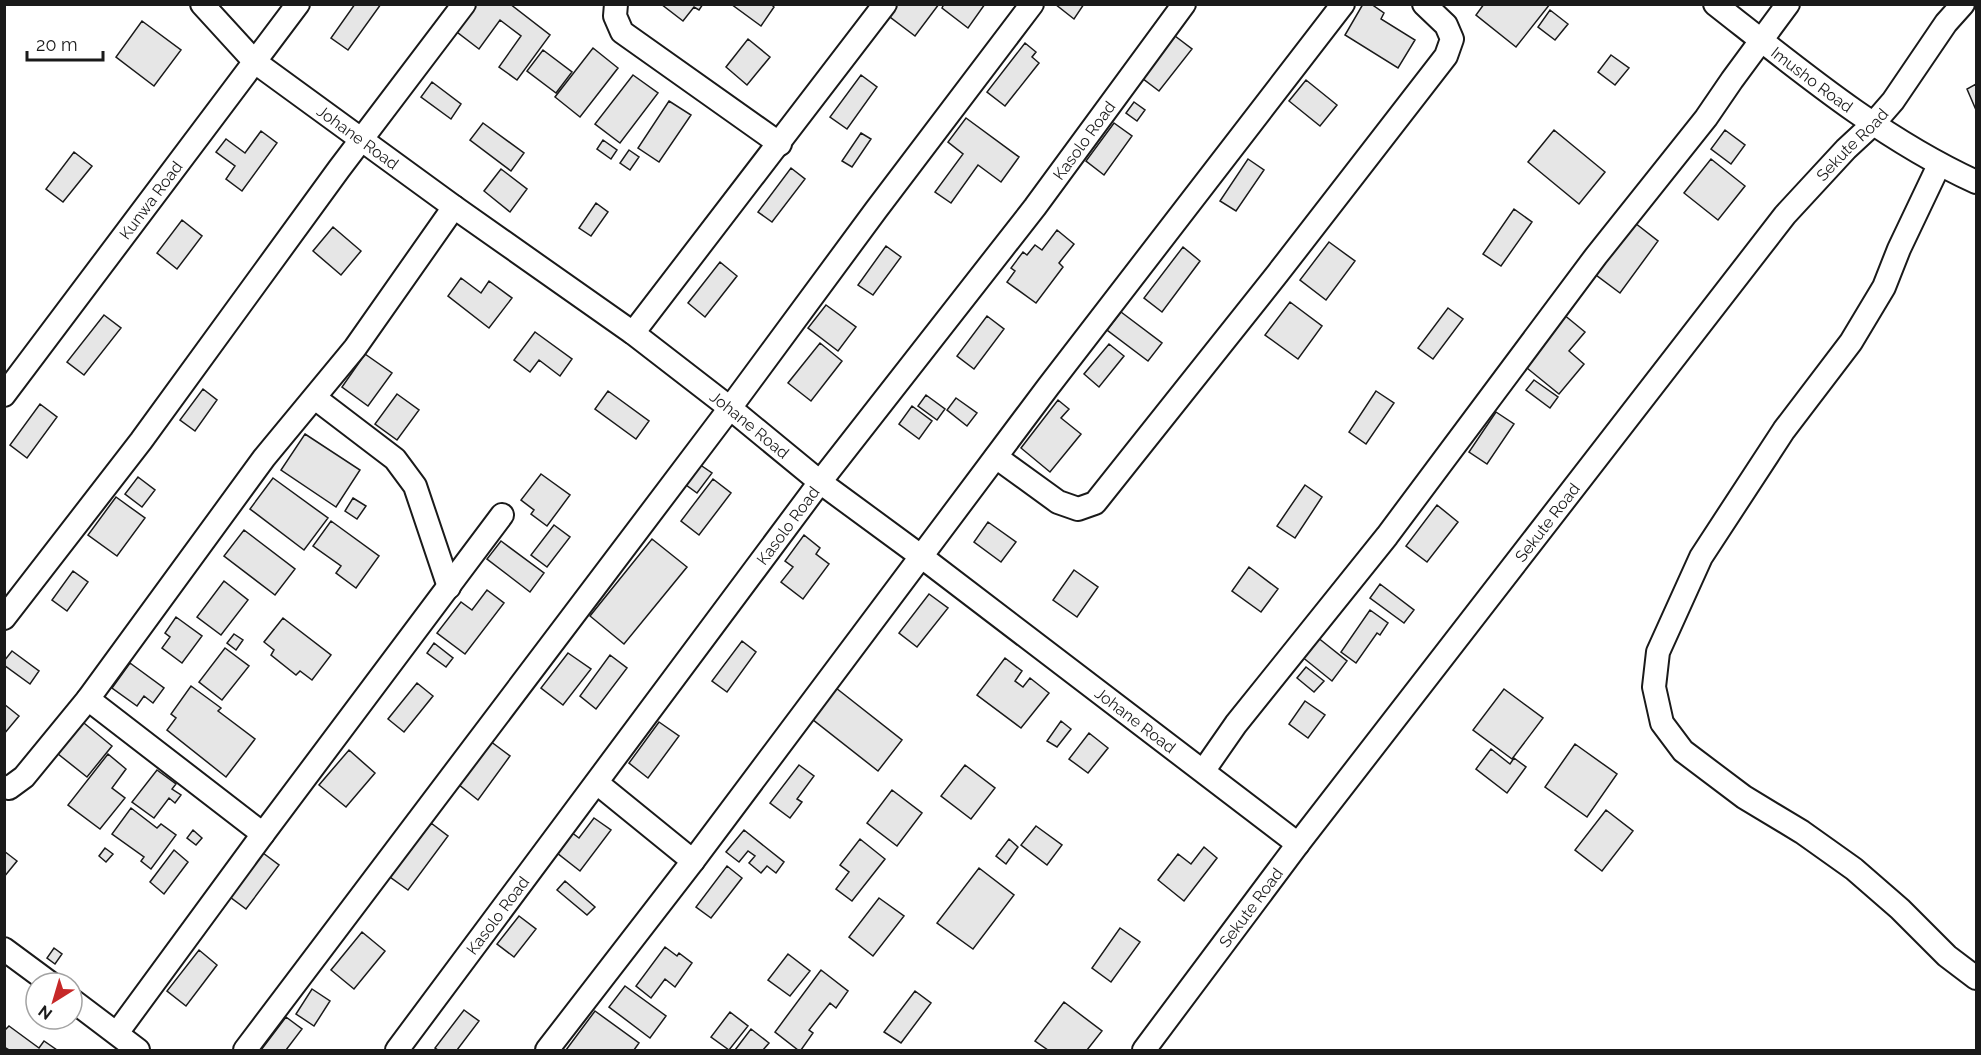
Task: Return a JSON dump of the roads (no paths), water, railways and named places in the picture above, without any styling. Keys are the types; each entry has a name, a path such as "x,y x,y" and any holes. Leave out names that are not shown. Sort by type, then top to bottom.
{"street":[{"name":"Johane Road","path":"202,4 255,62 454,207 633,333 820,482 1204,770 1298,844"},
{"name":"Kunwa Road","path":"4,395 298,4"},
{"path":"4,618 141,441 464,4"},
{"path":"616,4 615,16 622,32 780,144"},
{"path":"633,333 885,4"},
{"path":"245,1050 1032,4"},
{"name":"Kasolo Road","path":"397,1050 820,482 1035,207 1184,4"},
{"path":"547,1050 693,861 996,457 1343,4"},
{"path":"996,457 1058,502 1078,509 1095,503 1278,273 1446,56 1452,39 1446,25 1424,4"},
{"name":"Imusho Road","path":"1715,4 1873,124 1939,165 1977,182"},
{"path":"1204,770 1236,724 1387,536 1596,256 1706,118 1788,4"},
{"name":"Sekute Road","path":"1144,1050 1298,844 1785,215 1893,101 1947,23 1963,4"},
{"path":"1939,165 1899,249 1884,287 1851,342 1784,430 1701,557 1658,652 1654,687 1662,723 1683,751 1744,797 1802,832 1854,869 1900,909 1947,956 1977,978"},
{"path":"4,787 9,788 24,777 88,699 264,458 355,348 454,207"},
{"path":"315,398 395,459 415,486 449,587"},
{"path":"117,1033 502,515"},
{"path":"88,699 263,834"},
{"path":"597,783 693,861"},
{"path":"4,949 34,971"},
{"path":"84,1008 138,1050"}]}
